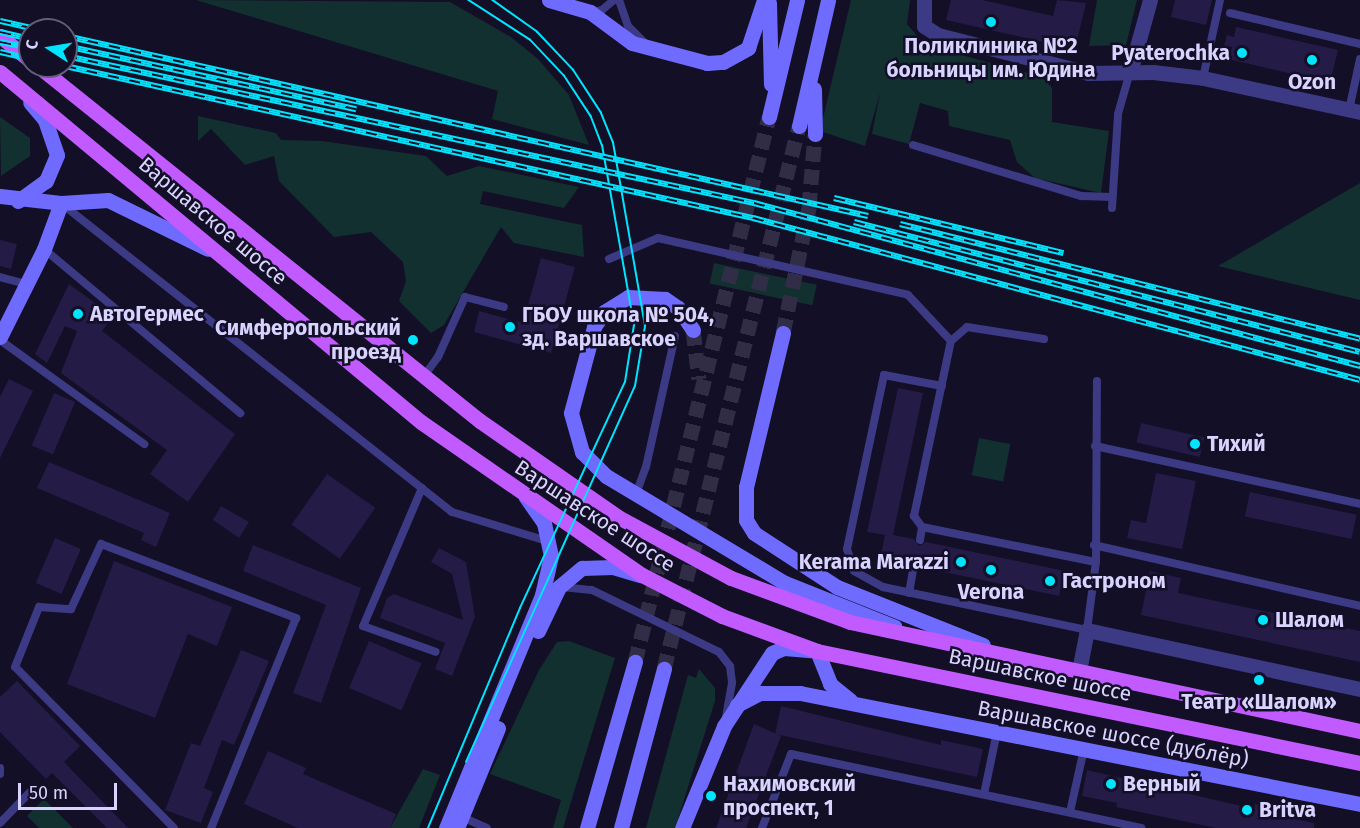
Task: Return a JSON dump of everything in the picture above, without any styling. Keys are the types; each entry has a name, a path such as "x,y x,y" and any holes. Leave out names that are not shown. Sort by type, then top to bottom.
{"main road":[{"path":"549,0 590,12 620,36 655,52 707,63 739,56 757,33 767,0"},
{"path":"767,0 771,112 796,0"},
{"path":"800,126 828,0"},
{"path":"0,36 18,50"},
{"path":"814,65 815,134"},
{"name":"Варшавское шоссе","path":"0,72 229,260 421,422 526,497 642,575 722,616 817,651 1360,763"},
{"name":"Варшавское шоссе","path":"52,78 423,378 618,517 730,578 831,616 923,638 1360,731"},
{"path":"18,88 45,120 57,155 46,181 18,201"},
{"path":"0,196 18,201 61,203 108,200 229,260"},
{"path":"2,330 44,249 61,203"},
{"path":"693,330 678,308 645,296 614,304 594,327 571,413 575,440 592,463 636,494 785,584 923,638"},
{"path":"783,333 746,487 746,520 754,533 837,588 1020,658"},
{"path":"446,828 542,595 551,556 544,523 526,497"},
{"path":"459,822 558,587 572,573 591,566 642,575"},
{"path":"682,828 724,726 772,653 784,648 817,651"},
{"name":"Варшавское шоссе (дублёр)","path":"817,651 830,684 858,704"},
{"path":"587,828 634,662"},
{"path":"621,828 664,669"},
{"name":"Варшавское шоссе (дублёр)","path":"737,705 760,693 800,693 1360,804"}],"street":[{"path":"924,0 924,26 938,35 1088,73 1130,72 1203,78 1355,111"},
{"path":"1130,72 1150,0"},
{"path":"1079,671 1087,630 1360,689"}],"lane":[{"path":"590,12 602,10 614,0"},
{"path":"619,0 628,26 655,52"},
{"path":"1203,78 1220,0"},
{"path":"1230,13 1360,44"},
{"path":"1355,111 1360,60"},
{"path":"1112,208 1118,114 1130,72"},
{"path":"913,145 1081,196 1112,197"},
{"path":"61,203 452,512 548,541"},
{"path":"609,259 658,238 908,295 951,341"},
{"path":"44,249 240,413"},
{"path":"0,278 27,284"},
{"path":"423,378 438,357 465,297 504,307"},
{"path":"1044,339 967,327 951,341 914,516 922,527 1096,562"},
{"path":"2,330 144,444"},
{"path":"636,494 646,467 675,336"},
{"path":"942,386 884,375 847,549 854,571 884,587 1087,630 1096,562 1094,545 1096,381"},
{"path":"1095,446 1360,504"},
{"path":"422,488 363,626 436,652"},
{"path":"920,540 922,527"},
{"path":"174,828 15,667 39,607 70,609 101,544 296,618 212,828"},
{"path":"1094,545 1360,606"},
{"path":"909,592 914,566"},
{"path":"542,595 558,587 592,590 719,652 730,666 732,683 724,726"},
{"path":"984,794 997,732"},
{"path":"1070,813 1084,749"},
{"path":"762,828 791,754 1070,813 1108,825 1142,828"},
{"path":"0,768 0,774"},
{"path":"0,823 32,790"},
{"path":"459,822 485,828"}],"green space":[{"path":"196,0 450,2 511,37 538,59 569,95 589,145 492,119 498,91"},
{"path":"851,0 910,0 907,24 925,45 1042,77 1052,88 1052,122 1109,131 1101,193 1035,178 1017,162 1010,140 949,126 948,111 920,103 909,144 872,134 880,93 865,146 820,131"},
{"path":"1097,0 1137,0 1126,45 1089,46"},
{"path":"198,116 276,133 281,140 322,141 426,156 447,176 479,166 579,187 564,208 483,191 480,204 582,225 584,257 514,243 501,227 444,325 431,333 399,301 406,281 403,262 371,232 334,237 279,181 274,156 245,165 211,129 198,141"},
{"path":"0,117 30,138 30,156 1,176"},
{"path":"1360,183 1360,300 1218,266"},
{"path":"714,263 817,285 812,305 710,284"},
{"path":"979,438 1010,444 1003,481 972,475"},
{"path":"569,641 615,658 563,828 553,828 561,800 490,774 539,670 557,642"},
{"path":"699,669 715,688 715,701 678,819 674,828 646,828 688,675 696,678"},
{"path":"423,769 440,775 419,828 390,828"},
{"path":"44,799 73,828 39,828 27,816"}],"building":[{"path":"951,0 982,0 1053,16 1057,0 1086,3 1075,49 946,20"},
{"path":"1175,0 1212,0 1206,25 1171,17"},
{"path":"1236,27 1338,50 1330,83 1229,59 1232,47 1224,46 1227,35 1234,37"},
{"path":"0,240 17,244 11,269 0,266"},
{"path":"541,258 575,267 551,353 474,332 479,311 523,323"},
{"path":"69,284 113,316 102,331 235,434 188,502 150,474 167,450 61,373 77,331 65,326 47,363 35,354"},
{"path":"9,379 33,391 0,458 0,397"},
{"path":"898,388 923,393 893,535 914,539 919,546 926,542 1065,571 1059,596 920,567 916,560 908,565 880,559 885,535 867,532"},
{"path":"54,393 75,402 53,454 32,445"},
{"path":"1141,423 1204,438 1200,457 1137,442"},
{"path":"49,462 170,513 156,547 141,540 144,533 37,488"},
{"path":"1156,473 1196,481 1182,549 1127,538 1131,520 1146,523"},
{"path":"327,474 375,508 340,559 291,525"},
{"path":"1250,492 1357,515 1351,539 1245,516"},
{"path":"221,506 249,522 239,538 213,520"},
{"path":"55,538 81,549 62,594 36,583"},
{"path":"253,545 361,588 321,703 293,693 326,605 243,571"},
{"path":"439,548 466,562 475,617 452,676 435,669 445,643 380,618 387,598 394,594 463,620 452,574 431,562"},
{"path":"114,561 232,607 217,646 188,634 155,718 67,684"},
{"path":"1150,571 1181,578 1178,593 1360,631 1360,662 1141,615"},
{"path":"369,641 421,663 402,710 349,688"},
{"path":"241,650 269,661 234,745 222,740 204,788 213,792 201,823 165,810 191,743 200,746"},
{"path":"17,681 80,746 64,762 128,828 107,828 52,773 46,779 0,732 0,697"},
{"path":"781,706 941,745 941,740 983,749 977,777 775,734"},
{"path":"754,724 781,736 746,828 716,828"},
{"path":"268,751 306,768 303,774 396,814 390,828 298,828 244,804"},
{"path":"1087,770 1254,809 1255,804 1291,811 1289,818 1314,823 1314,828 1216,828 1116,807 1117,803 1082,796"}],"tunnel":[{"path":"635,662 769,117"},
{"path":"664,669 799,126"},
{"path":"783,333 809,207 815,134"},
{"path":"693,330 699,379"}],"tram line":[{"path":"428,828 520,608 625,382 634,325 602,146 591,117 564,76 530,40 468,0"},
{"path":"466,762 635,386 645,326 613,143 601,113 573,70 537,32 492,0"}],"railway":[{"path":"0,21 18,25"},
{"path":"0,32 18,36"},
{"path":"78,39 868,216"},
{"path":"0,42 18,46"},
{"path":"78,49 356,109"},
{"path":"0,52 18,56"},
{"path":"78,59 754,203 1360,366"},
{"path":"78,69 753,218 1360,380"},
{"path":"834,198 1063,253"},
{"path":"854,222 1360,352"},
{"path":"900,224 1360,339"}],"place":[{"name":"Поликлиника №2 больницы им. Юдина","path":"991,22"},
{"name":"Pyaterochka","path":"1242,53"},
{"name":"Ozon","path":"1312,60"},
{"name":"АвтоГермес","path":"78,314"},
{"name":"ГБОУ школа № 504, зд. Варшавское","path":"510,327"},
{"name":"Симферопольский проезд","path":"413,340"},
{"name":"Тихий","path":"1195,444"},
{"name":"Kerama Marazzi","path":"961,562"},
{"name":"Verona","path":"991,570"},
{"name":"Гастроном","path":"1050,581"},
{"name":"Шалом","path":"1263,620"},
{"name":"Театр «Шалом»","path":"1259,680"},
{"name":"Верный","path":"1111,784"},
{"name":"Нахимовский проспект, 1","path":"711,796"},
{"name":"Britva","path":"1247,810"}]}
